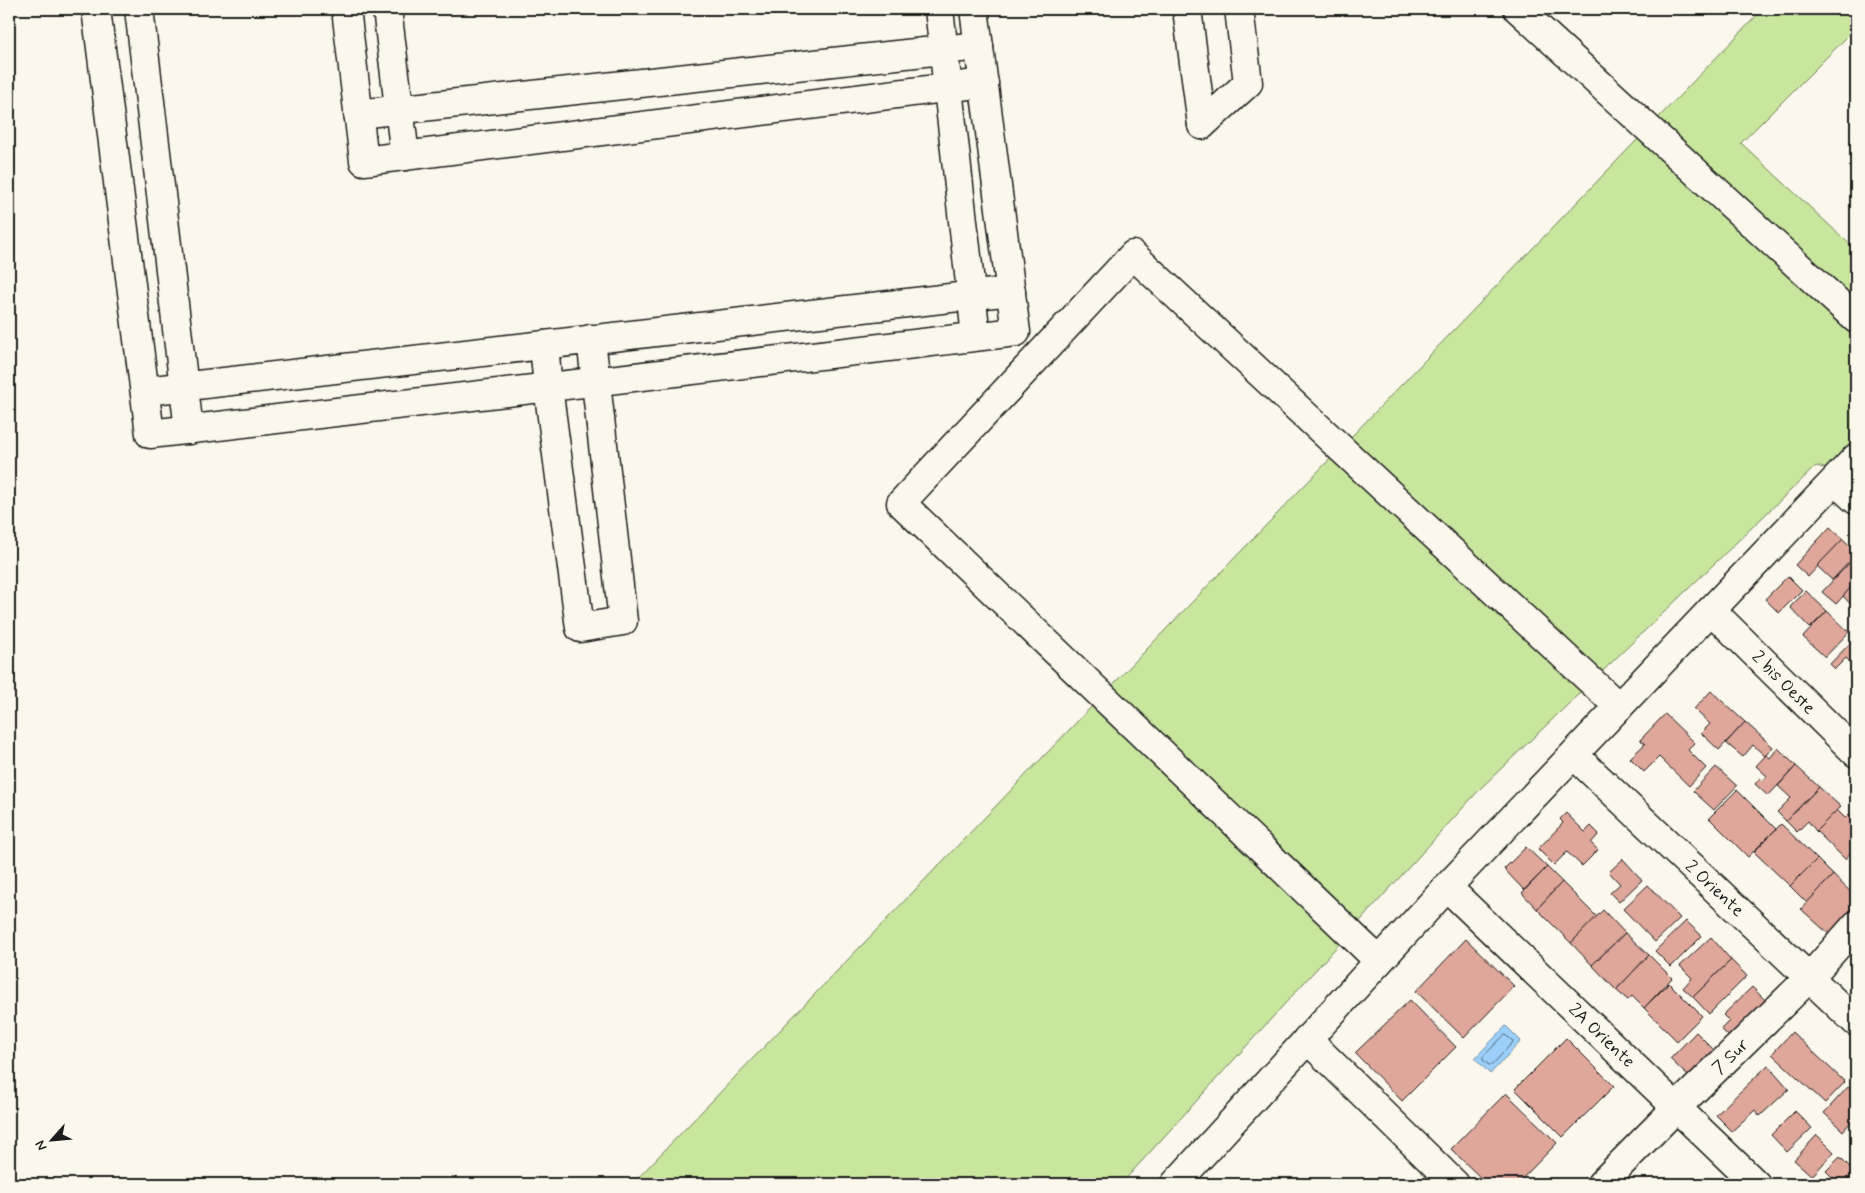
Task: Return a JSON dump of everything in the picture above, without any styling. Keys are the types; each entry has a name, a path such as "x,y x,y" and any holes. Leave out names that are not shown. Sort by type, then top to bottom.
{"street":[{"path":"96,9 150,434 1016,332 974,9"},
{"path":"139,9 189,430"},
{"path":"346,9 364,161 984,83"},
{"path":"387,9 405,156"},
{"path":"939,9 976,336"},
{"path":"1187,9 1202,125 1248,83 1239,9"},
{"path":"1518,9 1856,319"},
{"path":"358,114 979,46"},
{"path":"662,81 668,123"},
{"path":"1379,962 901,504 1133,255 1619,707"},
{"path":"144,391 1011,291"},
{"path":"544,345 580,628 623,621 591,339"},
{"path":"1175,1184 1447,887 1856,458"},
{"path":"1835,480 1856,500"},
{"name":"2 bis Oeste","path":"1711,610 1856,753"},
{"name":"2 Oriente","path":"1574,755 1856,1022"},
{"name":"2A Oriente","path":"1447,887 1756,1184"},
{"name":"7 Sur","path":"1601,1184 1809,978 1856,925"},
{"path":"1307,1040 1455,1184"}],"green space":[{"path":"1763,9 1856,9 1856,28 1741,143 1856,250 1856,476 1816,466 1481,788 1121,1184 632,1184"}],"water":[{"path":"1506,1026 1521,1041 1490,1074 1475,1058"}],"building":[{"path":"1830,527 1843,539 1808,577 1795,565"},
{"path":"1843,539 1856,552 1856,555 1832,580 1817,566"},
{"path":"1854,558 1856,560 1856,582 1836,604 1822,592"},
{"path":"1788,576 1802,590 1779,613 1765,599"},
{"path":"1856,582 1856,610 1843,596"},
{"path":"1806,591 1827,611 1810,628 1790,607"},
{"path":"1827,611 1849,632 1825,657 1803,637"},
{"path":"1856,637 1856,668 1846,658 1835,669 1830,664"},
{"path":"1856,672 1856,688 1849,680"},
{"path":"1711,691 1745,722 1719,750 1701,733 1710,724 1694,709"},
{"path":"1665,714 1695,743 1688,750 1706,768 1689,786 1659,757 1644,772 1630,758 1645,744 1640,740"},
{"path":"1745,722 1773,747 1765,756 1753,745 1743,757 1726,743"},
{"path":"1778,748 1796,766 1768,796 1755,784 1760,778 1763,781 1767,776 1756,766 1766,755 1770,758"},
{"path":"1796,766 1819,787 1786,821 1777,812 1791,798 1778,786"},
{"path":"1716,767 1737,786 1714,810 1693,791"},
{"path":"1819,787 1841,807 1816,831 1808,821 1797,832 1786,821"},
{"path":"1737,790 1776,829 1748,857 1709,818"},
{"path":"1837,810 1845,818 1849,814 1856,821 1854,832 1856,833 1856,847 1845,859 1816,831"},
{"path":"1566,813 1585,832 1591,826 1599,834 1591,843 1598,850 1582,866 1567,852 1554,865 1538,849 1563,823 1560,819"},
{"path":"1781,824 1817,859 1790,886 1754,852"},
{"path":"1526,847 1547,867 1524,890 1504,869"},
{"path":"1623,859 1642,880 1619,902 1610,893 1620,884 1609,872"},
{"path":"1817,859 1833,875 1807,903 1790,886"},
{"path":"1547,867 1562,882 1537,909 1522,893"},
{"path":"1833,875 1856,897 1856,911 1832,937 1801,909"},
{"path":"1562,882 1597,917 1571,943 1537,909"},
{"path":"1648,885 1680,918 1655,942 1623,909"},
{"path":"1603,910 1625,933 1592,965 1571,943"},
{"path":"1686,921 1702,936 1671,967 1655,951"},
{"path":"1625,933 1649,955 1616,990 1592,965"},
{"path":"1711,937 1731,960 1693,997 1683,988 1692,978 1680,966"},
{"path":"1466,939 1514,986 1464,1038 1416,991"},
{"path":"1649,955 1672,978 1644,1008 1632,996 1628,1000 1616,990"},
{"path":"1731,960 1747,976 1709,1014 1693,997"},
{"path":"1669,983 1702,1016 1677,1041 1644,1008"},
{"path":"1752,987 1772,1007 1735,1042 1721,1029 1729,1021 1723,1015"},
{"path":"1410,1000 1456,1047 1402,1101 1355,1053"},
{"path":"1696,1032 1716,1052 1691,1079 1670,1059"},
{"path":"1792,1032 1845,1082 1825,1103 1772,1054"},
{"path":"1566,1038 1614,1086 1563,1137 1515,1089"},
{"path":"1768,1065 1789,1089 1760,1116 1755,1110 1732,1131 1716,1115"},
{"path":"1848,1087 1856,1094 1856,1116 1843,1131 1824,1113"},
{"path":"1506,1093 1557,1143 1517,1184 1487,1184 1451,1149"},
{"path":"1795,1111 1812,1128 1787,1152 1771,1135"},
{"path":"1817,1135 1834,1152 1812,1176 1794,1160"},
{"path":"1840,1157 1856,1173 1856,1184 1830,1184 1835,1180 1826,1171"}]}
